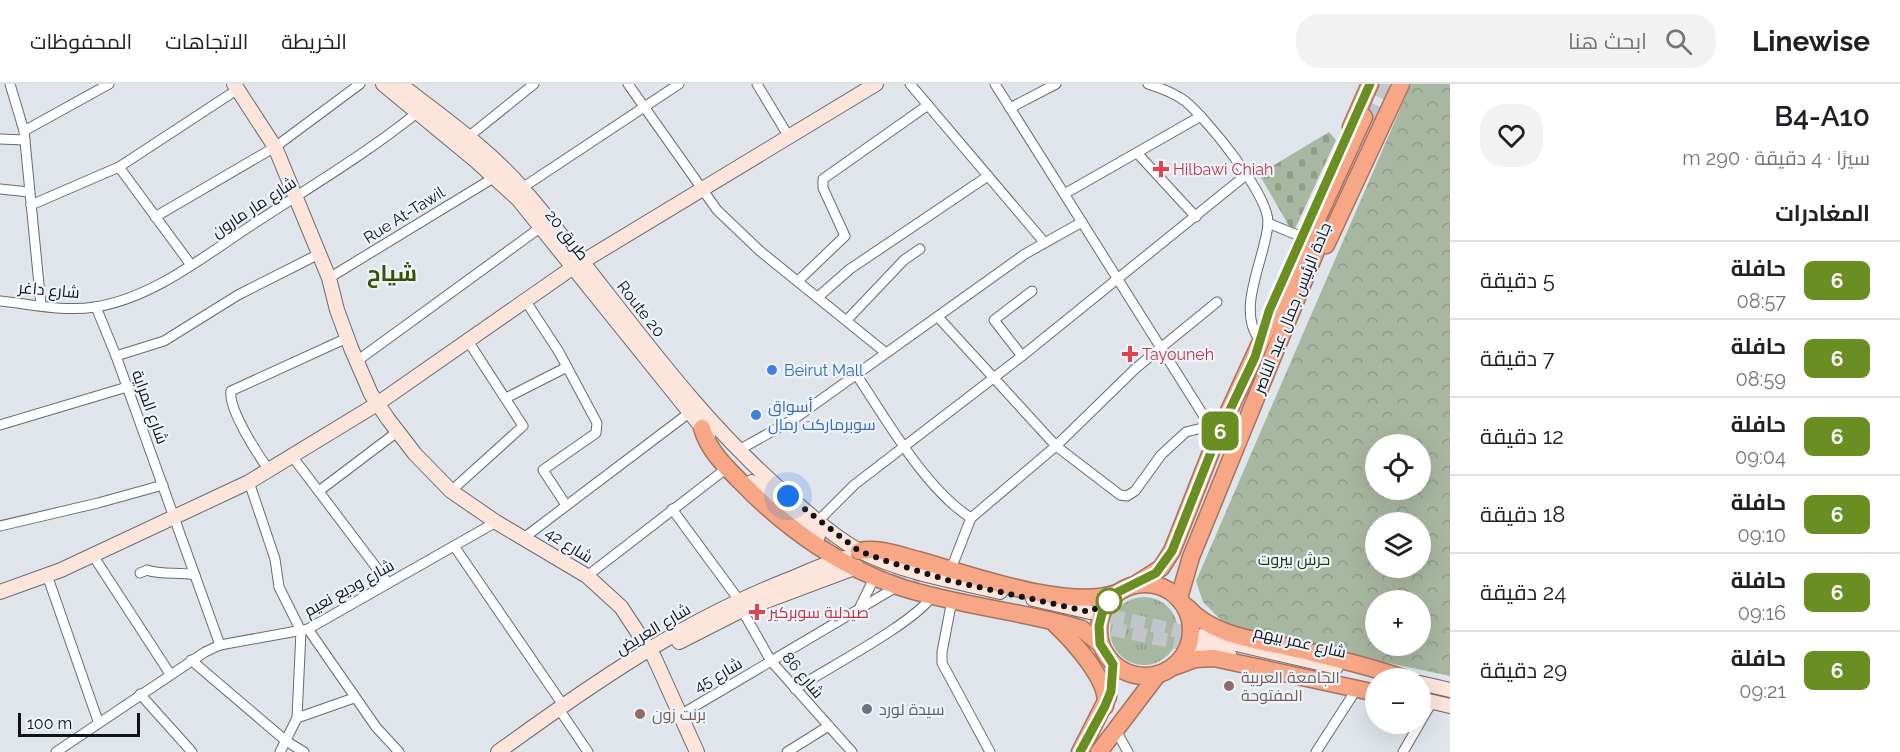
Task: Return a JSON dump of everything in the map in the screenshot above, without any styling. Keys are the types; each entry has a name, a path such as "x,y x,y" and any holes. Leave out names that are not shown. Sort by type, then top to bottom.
{"highway":[{"path":"1357,84 1364,117"},
{"path":"1261,362 1259,339 1302,237 1364,117 1370,84"},
{"path":"1391,108 1394,84"},
{"path":"1261,362 1289,332 1342,209 1401,84"},
{"name":"جادة الرئيس جمال عبد الناصر","path":"1182,601 1191,557 1261,362 1364,117"},
{"name":"جادة الرئيس جمال عبد الناصر","path":"1136,584 1156,573 1172,551 1214,431 1261,362"},
{"path":"702,428 707,443 727,468 758,499 798,532 839,559 858,559 880,550 983,579 1072,598 1091,598 1118,592 1136,584 1160,586 1182,601 1205,623 1231,634 1374,668"},
{"path":"1172,551 1180,560 1191,557"},
{"path":"858,559 875,576 898,586 932,596 1082,629 1100,644 1113,664 1132,675 1164,672 1195,658 1214,658 1365,691"},
{"path":"1100,644 1101,615 1106,605 1118,592"},
{"path":"1099,752 1141,697 1164,672 1181,659 1190,640 1191,619 1182,601"},
{"path":"1055,624 1101,681 1108,698"},
{"path":"1108,698 1113,664"},
{"path":"1080,752 1108,698 1120,682 1130,682 1137,686 1141,697"}],"main road":[{"name":"طريق 20","path":"383,84 495,177 578,265 702,428 761,490 818,536"},
{"path":"0,592 47,575 249,482 377,404 578,265 876,84"},
{"name":"Route 20","path":"406,86 522,188 578,265 737,451 858,559 934,576"},
{"name":"شارع 42","path":"236,87 275,147 329,278 347,338 377,404 397,432 452,491 496,522 525,537 587,576 621,606 652,653 696,752"},
{"path":"839,559 853,557 901,574 934,576 1090,612"},
{"name":"شارع العريض","path":"498,752 652,653 740,605 839,559"},
{"name":"شارع العريض","path":"740,605 858,559"},
{"name":"شارع عمر بيهم","path":"1365,673 1201,641 1365,685"},
{"path":"1431,686 1450,690"},
{"path":"1431,702 1450,706"},
{"name":"شارع العريض","path":"512,752 563,710"}],"street":[{"path":"10,84 24,136 40,305"},
{"path":"0,139 24,136 109,84"},
{"path":"155,217 275,147 360,84"},
{"path":"628,84 717,210 760,251 886,353"},
{"path":"522,188 680,84"},
{"path":"757,84 789,137"},
{"path":"910,84 1044,242"},
{"path":"995,84 1066,193 1160,349 1214,431"},
{"path":"1011,108 1056,84"},
{"path":"1148,84 1176,95 1201,116 1260,196 1268,223 1248,312 1253,331 1259,339"},
{"path":"467,138 530,85"},
{"path":"31,205 119,167 236,87"},
{"path":"798,281 845,236 823,188 823,179 928,105"},
{"name":"شارع مار مارون","path":"96,307 140,293 191,265 296,198 417,112"},
{"path":"1066,193 1201,116"},
{"path":"1138,154 1196,217"},
{"path":"119,167 191,265"},
{"path":"818,521 854,485 992,380 1245,175"},
{"path":"818,297 877,249 988,176"},
{"name":"Rue At-Tawil","path":"329,278 495,177"},
{"path":"0,189 29,192"},
{"path":"737,451 794,419 1044,242 1082,222"},
{"path":"1268,223 1302,237"},
{"path":"357,361 541,227"},
{"path":"847,320 904,260 920,249"},
{"path":"116,356 164,340 237,295 319,254"},
{"path":"1022,356 994,320 1032,291"},
{"path":"525,300 567,366 598,428 592,436 543,470 566,505"},
{"name":"شارع داغر","path":"0,301 68,309 96,307"},
{"path":"951,569 971,518 1056,446 1136,368 1217,302"},
{"name":"شارع المراية","path":"96,307 116,356 220,645"},
{"path":"938,317 992,380 1056,446 1120,495 1127,496 1135,491 1161,454 1175,441 1196,427 1214,431"},
{"path":"269,470 246,433 233,404 231,391 347,338"},
{"path":"452,491 523,429 506,398 468,341"},
{"path":"506,398 567,366"},
{"path":"856,374 904,446 955,508 971,518"},
{"path":"0,425 127,387"},
{"path":"525,537 689,413"},
{"path":"319,491 397,432"},
{"path":"292,456 388,584"},
{"path":"587,576 727,468"},
{"path":"249,482 274,559 279,587 304,630 375,727 399,752"},
{"path":"0,526 163,485"},
{"name":"شارع 86","path":"672,509 740,605 771,661 827,727 852,752"},
{"name":"شارع وديع نعيم","path":"56,752 68,748 98,721 191,660 220,645 304,630 496,522"},
{"path":"454,546 563,710 588,752"},
{"path":"92,554 170,674"},
{"path":"140,573 147,570 155,573 172,571 195,576"},
{"path":"47,575 98,721"},
{"path":"858,609 875,576"},
{"name":"شارع 45","path":"680,714 898,586"},
{"path":"795,689 914,614 932,596"},
{"path":"952,600 942,663 990,752"},
{"path":"280,752 297,718 304,630"},
{"path":"191,660 286,741 304,752"},
{"path":"1316,752 1356,690"},
{"path":"140,694 192,752"},
{"path":"297,718 354,698"},
{"path":"787,752 827,727"},
{"path":"1115,729 1128,752"},
{"path":"1403,752 1411,734"}],"green space":[{"name":"حرش بيروت","path":"1411,84 1450,84 1450,676 1431,672 1431,668 1412,668 1231,630 1203,602 1196,581"},
{"path":"1329,132 1336,140 1293,233 1259,174"},
{"path":"1144,597 1157,600 1168,607 1175,618 1178,631 1175,644 1168,655 1157,662 1144,665 1131,662 1120,655 1113,644 1110,631 1113,618 1120,607 1131,600"}],"tunnel":[{"path":"1371,120 1387,84"},
{"path":"818,536 883,571 918,585"},
{"path":"1090,612 1202,636"},
{"path":"1071,620 1199,647"}],"bus line":[{"name":"6","path":"1080,752 1111,691 1113,664 1102,648 1099,637 1103,610 1118,592 1156,573 1165,564 1172,551 1217,437 1255,357 1269,311 1370,84"}],"place":[{"name":"Hilbawi Chiah","path":"1161,169"},
{"name":"Tayouneh","path":"1130,354"},
{"name":"Beirut Mall","path":"772,370"},
{"name":"أسواق سوبرماركت رمال","path":"756,415"},
{"name":"صيدلية سوبركير","path":"757,612"},
{"name":"الجامعة العربية المفتوحة","path":"1229,686"},
{"name":"سيدة لورد","path":"867,709"},
{"name":"برنت زون","path":"640,714"}],"district":[{"name":"شياح","path":"392,273"}],"route":[{"path":"788,496 859,551 904,567 947,580 1090,612 1109,601"}]}
